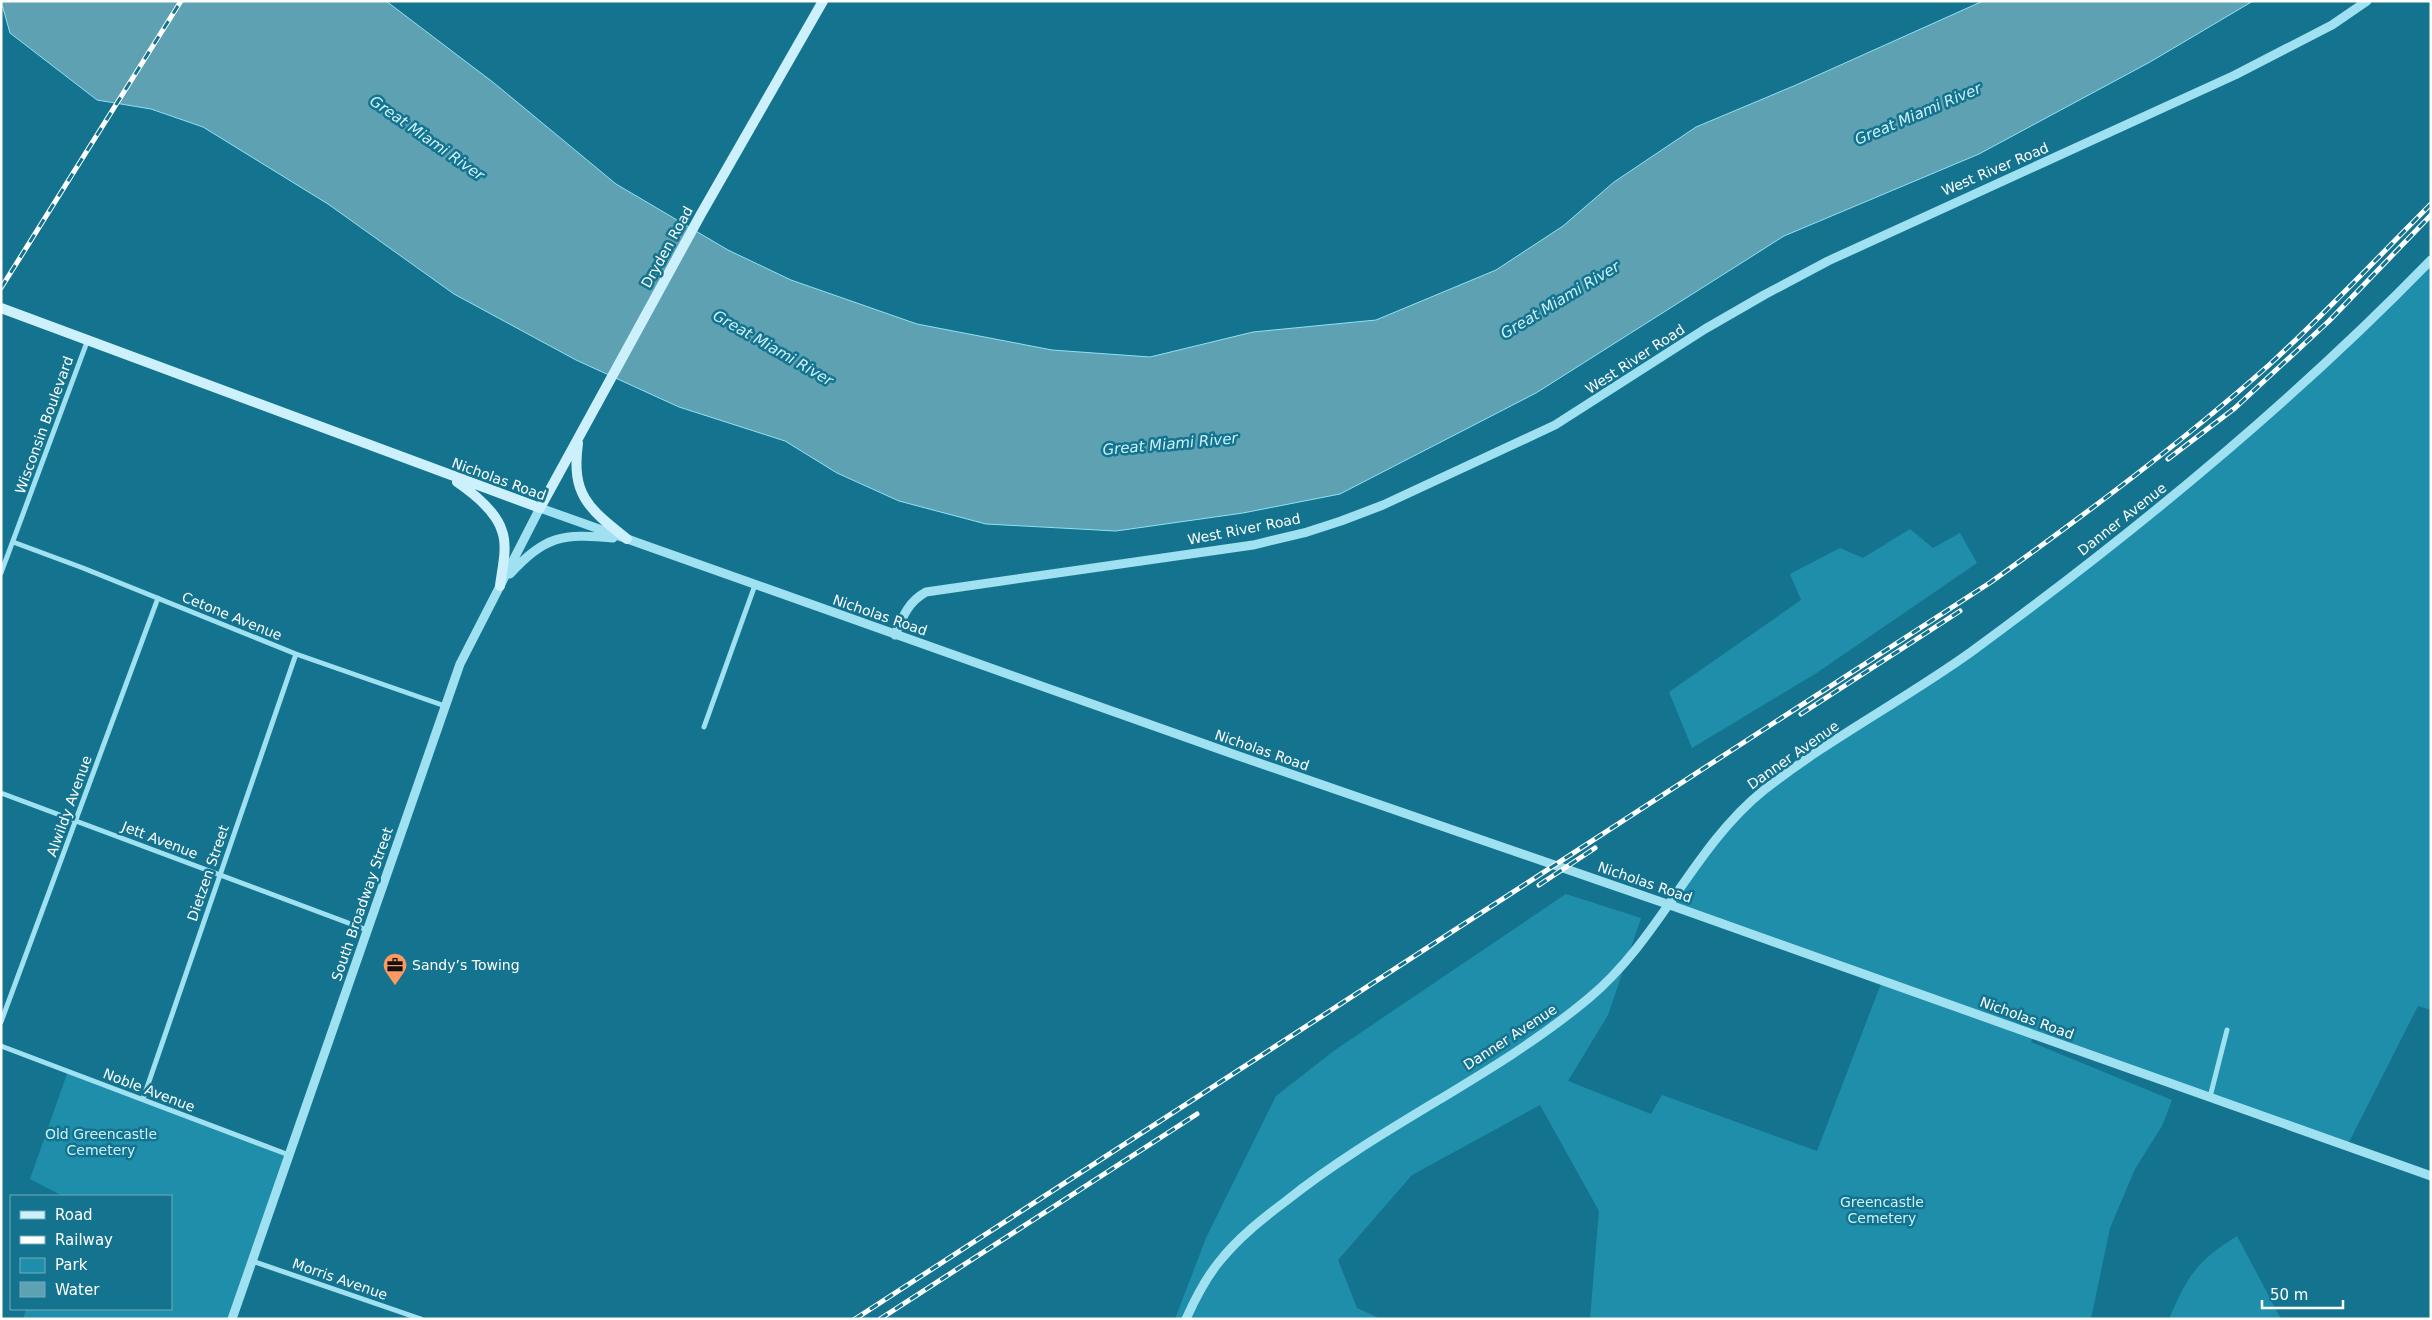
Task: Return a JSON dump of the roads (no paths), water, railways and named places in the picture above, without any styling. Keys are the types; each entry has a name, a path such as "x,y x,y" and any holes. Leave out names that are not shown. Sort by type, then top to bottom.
{"main road":[{"name":"Dryden Road","path":"540,508 723,174 823,1"},
{"name":"Nicholas Road","path":"1,308 87,342 540,508"},
{"path":"579,436 575,475 580,491 605,522 627,539"},
{"path":"446,474 480,500 503,531 504,556 500,586"}],"street":[{"name":"West River Road","path":"895,635 905,610 918,596 926,592 1253,545 1308,532 1383,504 1555,425 1714,324 1828,261 2235,76 2332,24 2367,1"},
{"name":"Danner Avenue","path":"1186,1319 1210,1272 1244,1235 1308,1183 1561,1020 1616,973 1641,945 1712,844 1730,822 1765,790 1804,762 1965,656 2140,524 2244,438 2298,389 2431,260"},
{"name":"Wisconsin Boulevard","path":"1,573 87,342"},
{"name":"Nicholas Road","path":"540,508 1233,754 1670,905 2431,1176"},
{"name":"South Broadway Street","path":"232,1319 445,706 468,646 540,508"},
{"path":"500,586 540,546 552,540 568,536 627,539"},
{"name":"Cetone Avenue","path":"12,542 83,568 296,654 445,706"},
{"path":"704,727 754,585"},
{"name":"Alwildy Avenue","path":"1,1022 158,598"},
{"name":"Dietzen Street","path":"142,1099 296,654"},
{"name":"Jett Avenue","path":"1,792 367,930"},
{"path":"2210,1097 2227,1030"},
{"name":"Noble Avenue","path":"1,1046 289,1155"},
{"name":"Morris Avenue","path":"252,1261 420,1319"}],"water":[{"name":"Great Miami River","path":"1,1 386,1 494,83 616,184 728,250 791,280 917,324 1052,350 1150,357 1253,332 1376,320 1496,270 1563,226 1614,182 1696,127 1796,85 1983,1 2253,1 2150,62 1979,154 1784,236 1536,393 1340,494 1243,513 1116,531 986,524 899,501 837,473 785,441 679,407 576,360 454,294 328,204 203,127 151,109 97,100 10,33"}],"railway":[{"path":"1,288 181,1"},
{"path":"855,1319 1991,582 2133,477 2236,394 2310,326 2431,204"},
{"path":"2168,459 2235,408 2329,321 2431,215"},
{"path":"1801,714 1960,611"},
{"path":"1539,885 1595,848"},
{"path":"880,1319 1197,1114"}],"place":[{"name":"Sandy’s Towing","path":"395,986"}],"park label":[{"name":"Old Greencastle Cemetery","path":"101,1142"},
{"name":"Greencastle Cemetery","path":"1882,1210"}]}
